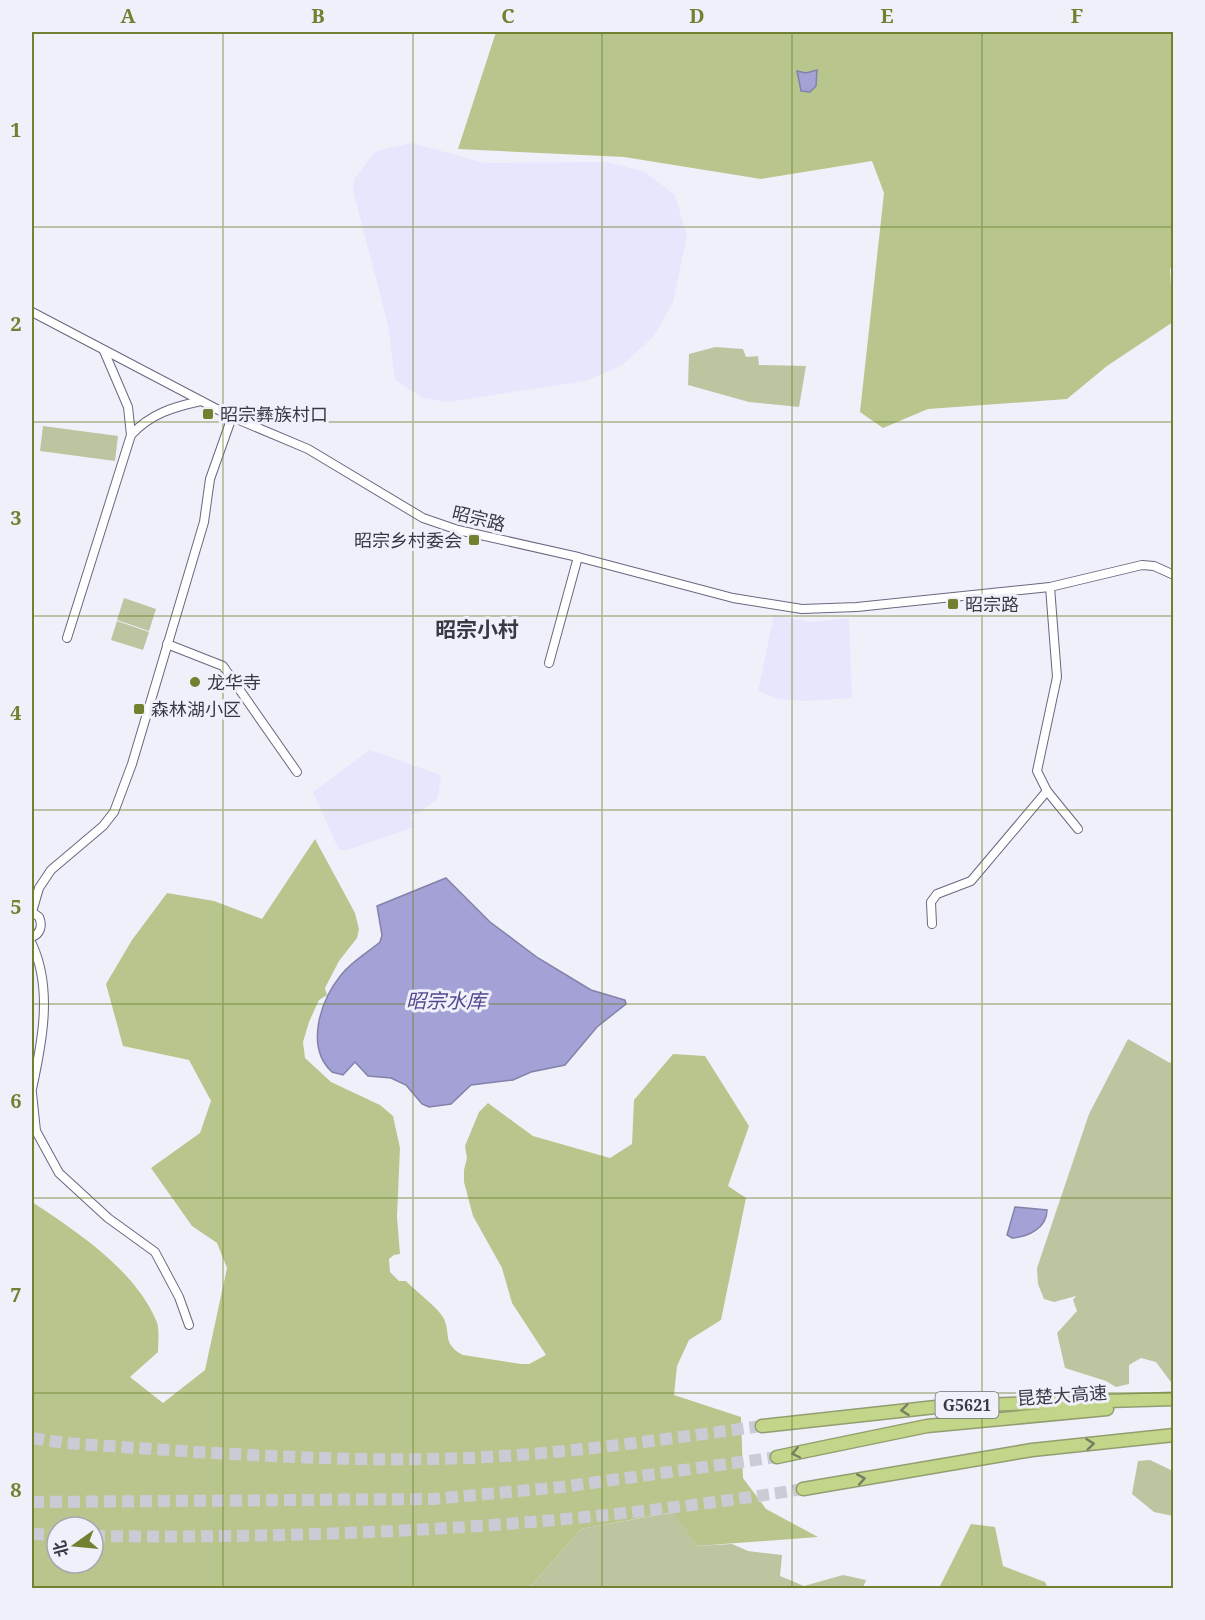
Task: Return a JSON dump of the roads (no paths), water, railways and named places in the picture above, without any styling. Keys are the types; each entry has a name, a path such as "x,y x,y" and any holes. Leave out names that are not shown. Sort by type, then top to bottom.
{"highway":[{"name":"G5621","path":"762,1426 945,1406 1173,1399"},
{"name":"昆楚大高速","path":"777,1457 919,1428 1009,1417 1173,1404"},
{"path":"803,1489 1032,1450 1173,1435"}],"street":[{"name":"昭宗路","path":"32,312 232,417 308,449 423,518 458,530 578,557 733,598 802,609 857,607 1050,587 1142,565 1154,566 1173,575"},
{"path":"67,638 131,435 128,407 104,350"},
{"path":"131,435 141,424 164,410 201,401"},
{"path":"189,1325 179,1297 154,1252 108,1218 59,1173 36,1131 32,1091 45,1029 40,973 33,949 35,935 41,921 32,912 39,888 51,870 103,826 114,812 132,764 204,522 210,479 232,417"},
{"path":"549,663 578,557"},
{"path":"1050,587 1057,676 1037,771 1047,791 1078,829"},
{"path":"167,644 223,666 297,772"},
{"path":"932,924 931,902 936,894 971,881 1047,791"}],"water":[{"path":"817,70 816,86 810,92 801,91 797,71 806,73"},
{"name":"昭宗水库","path":"446,878 490,922 538,958 591,990 625,1000 626,1004 597,1027 565,1065 531,1072 513,1080 471,1085 451,1104 429,1107 422,1104 406,1085 391,1078 368,1076 355,1062 343,1075 332,1072 324,1062 317,1037 322,1011 333,986 350,965 380,942 382,935 377,906"},
{"path":"1015,1207 1047,1210 1044,1222 1036,1230 1024,1236 1012,1238 1007,1235"}],"tunnel":[{"path":"32,1438 64,1443 246,1455 427,1459 553,1452 762,1426"},
{"path":"32,1502 433,1499 562,1487 777,1457"},
{"path":"105,1536 271,1535 449,1528 626,1513 803,1489"},
{"path":"32,1534 45,1535"}],"place":[{"name":"昭宗彝族村口","path":"208,414"},
{"name":"昭宗乡村委会","path":"474,540"},
{"name":"昭宗路","path":"953,604"},
{"name":"龙华寺","path":"195,682"},
{"name":"森林湖小区","path":"139,709"}],"district":[{"name":"昭宗小村","path":"477,629"}]}
